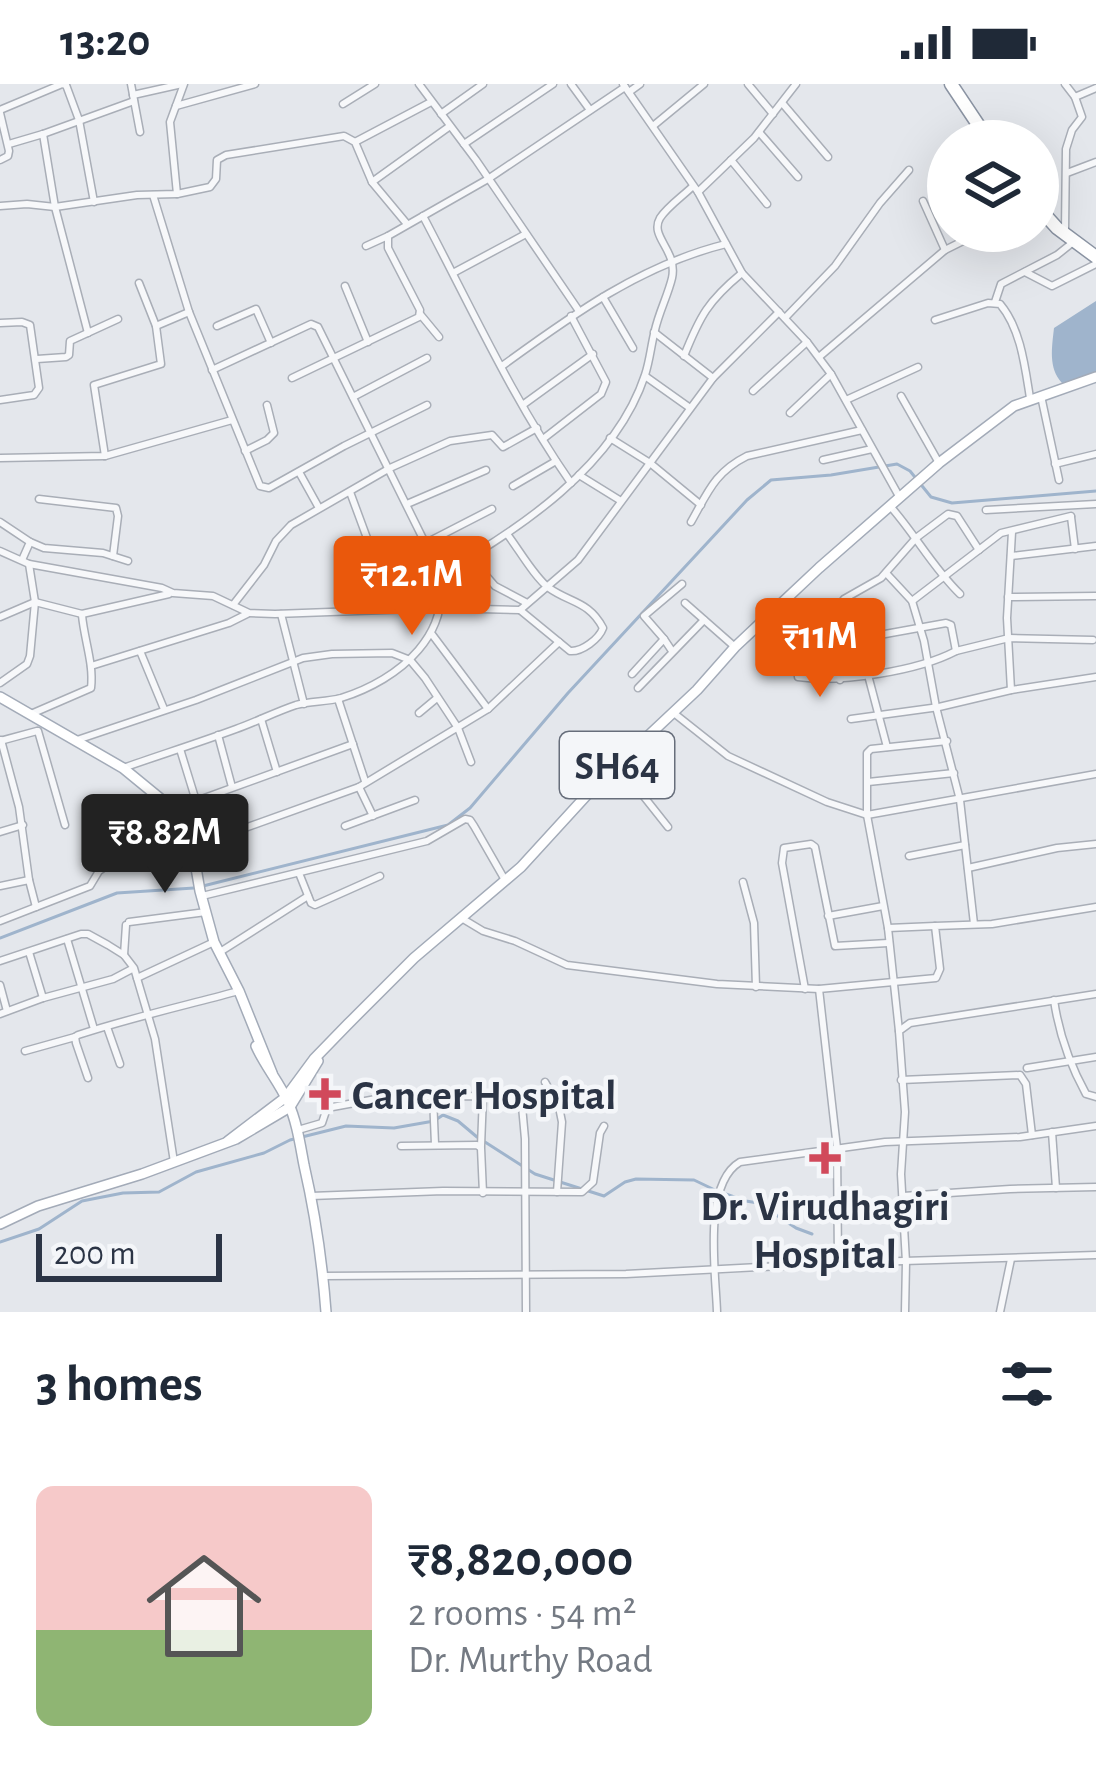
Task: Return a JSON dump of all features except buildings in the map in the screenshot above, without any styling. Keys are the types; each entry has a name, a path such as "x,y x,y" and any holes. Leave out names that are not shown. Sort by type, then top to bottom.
{"highway":[{"path":"951,84 975,120"},
{"path":"1059,227 1096,260"}],"main road":[{"name":"SH64","path":"288,1102 298,1097 322,1050 414,958 506,881 735,647 890,506 1000,415 1035,397 1096,377"},
{"path":"1,698 123,768 175,810 192,846 217,947 272,1073"},
{"path":"227,968 265,1066 288,1102 298,1136 317,1216 326,1312"},
{"path":"0,1224 38,1206 228,1141 288,1102"}],"street":[{"path":"0,160 8,156 8,144 0,112 62,84 69,89 80,120 94,202"},
{"path":"69,89 79,84"},
{"path":"131,84 140,132"},
{"path":"8,144 184,84"},
{"path":"177,194 170,132 184,84"},
{"path":"176,106 255,84"},
{"path":"343,104 375,84"},
{"path":"419,84 488,179 575,314 604,374 601,394 543,439"},
{"path":"442,114 483,84"},
{"path":"464,145 553,84"},
{"path":"572,84 591,110"},
{"path":"366,246 488,179 626,88 640,84"},
{"path":"653,126 704,84"},
{"path":"748,84 774,115"},
{"path":"439,574 554,500 610,438 645,376 672,279 673,260 658,234 661,218 759,132 796,84"},
{"path":"995,303 1001,284 1057,255 1070,237 1067,140 1082,117 1076,97 1065,84"},
{"path":"626,88 695,189 742,273 831,374 899,498"},
{"path":"1076,97 1096,88"},
{"path":"355,142 431,101"},
{"path":"782,104 828,157"},
{"path":"372,182 450,126"},
{"path":"759,132 799,177"},
{"path":"43,134 55,207 88,333"},
{"path":"0,206 55,207 177,194 214,184 217,160 226,154 344,136 355,142 372,182 407,225"},
{"path":"731,159 767,204"},
{"path":"1067,173 1096,162"},
{"path":"0,617 35,602 82,614 173,593 213,596 249,613 520,610 578,560 713,379 835,266 909,170"},
{"path":"153,195 188,312 264,488 427,405"},
{"path":"923,201 927,210"},
{"path":"423,216 502,366 571,483"},
{"path":"453,273 524,235"},
{"path":"388,236 388,248 420,314 439,337"},
{"path":"502,366 602,297 673,260 726,244"},
{"path":"819,357 943,252"},
{"path":"1025,272 1052,286 1096,260"},
{"path":"684,356 713,298 742,273"},
{"path":"104,456 94,385 161,364 156,326 139,283"},
{"path":"345,286 368,342"},
{"path":"602,297 633,348"},
{"path":"935,320 995,303 1006,311 1059,480"},
{"path":"217,326 256,309 272,343"},
{"path":"156,326 188,312"},
{"path":"292,379 420,314"},
{"path":"37,359 66,357 70,341 118,320"},
{"path":"0,323 31,325 42,391 0,400"},
{"path":"123,768 304,704 338,699 373,686 410,660 431,633 440,608 439,574 315,324 212,370"},
{"path":"654,332 713,379"},
{"path":"753,391 807,342"},
{"path":"524,404 593,354"},
{"path":"353,397 427,358"},
{"path":"846,400 918,367"},
{"path":"790,413 831,374"},
{"path":"645,376 690,408"},
{"path":"901,396 939,463"},
{"path":"245,451 274,434 267,406"},
{"path":"0,458 104,456 232,420"},
{"path":"233,605 291,525 319,508 450,442 492,435 502,447 537,428"},
{"path":"691,522 720,473 747,456 862,430"},
{"path":"610,438 650,463 700,505"},
{"path":"823,460 872,449"},
{"path":"1055,464 1096,454"},
{"path":"513,486 556,461"},
{"path":"406,504 486,470"},
{"path":"299,472 319,508"},
{"path":"579,475 621,501"},
{"path":"350,492 376,560 383,561 492,509"},
{"path":"39,499 116,508 113,556"},
{"path":"986,510 1096,504"},
{"path":"890,506 960,594"},
{"path":"1068,506 1075,549"},
{"path":"840,680 830,616 844,599 886,573 916,538 948,514 953,513 979,550"},
{"path":"913,601 1001,533 1071,516"},
{"path":"0,522 44,548 89,550 128,561"},
{"path":"1011,690 1012,532"},
{"path":"506,534 548,588 596,615 603,628 601,634 570,651 520,610"},
{"path":"0,683 27,664 35,602 26,562 30,542"},
{"path":"1011,556 1096,546"},
{"path":"0,551 26,562 173,593"},
{"path":"470,557 495,586 530,604"},
{"path":"886,573 913,601 920,627 961,800 974,925"},
{"path":"673,652 644,616 682,584"},
{"path":"1008,597 1096,596"},
{"path":"685,603 735,647"},
{"path":"773,611 792,632 798,677 840,680 1009,638 1093,640"},
{"path":"91,666 249,613"},
{"path":"31,714 91,688 82,614"},
{"path":"281,614 304,704"},
{"path":"638,688 704,620"},
{"path":"887,747 863,638 946,623 951,625 956,651"},
{"path":"431,633 488,709"},
{"path":"632,674 664,639"},
{"path":"192,846 362,784 488,709 560,642"},
{"path":"140,651 164,711"},
{"path":"73,741 292,662 381,652 410,660 458,728 471,762"},
{"path":"851,719 1096,677"},
{"path":"419,713 436,698"},
{"path":"338,699 373,816"},
{"path":"673,713 728,756 827,802 867,815 1096,773"},
{"path":"261,719 277,772"},
{"path":"36,908 23,825 1,740 52,727"},
{"path":"38,730 65,825"},
{"path":"218,735 232,787"},
{"path":"905,1312 905,1112 888,928 867,815 868,751 946,741"},
{"path":"175,810 352,744"},
{"path":"180,748 196,801"},
{"path":"618,764 668,827"},
{"path":"866,782 954,773"},
{"path":"345,826 415,800"},
{"path":"201,893 427,841 465,819 474,826 506,881"},
{"path":"0,832 23,825"},
{"path":"968,868 1096,844"},
{"path":"909,856 965,845"},
{"path":"805,989 782,863 784,848 815,847 836,946 888,943"},
{"path":"0,921 90,886 106,866 194,860"},
{"path":"298,873 311,903 319,905 380,876"},
{"path":"0,886 29,880"},
{"path":"743,882 754,923 756,987"},
{"path":"137,979 217,947 308,896"},
{"path":"828,916 883,906"},
{"path":"888,928 974,925 1096,908"},
{"path":"124,955 128,923 206,912"},
{"path":"463,919 567,964 805,989 936,978 940,969 935,926"},
{"path":"0,961 88,934 124,955 134,968 155,1039 174,1162"},
{"path":"67,939 94,1029"},
{"path":"29,952 44,998"},
{"path":"0,985 4,1012 113,980 134,968"},
{"path":"819,989 837,1148 838,1263"},
{"path":"25,1051 145,1013 236,992"},
{"path":"898,1031 910,1023 1096,994"},
{"path":"1054,1000 1068,1061 1086,1094 1096,1097"},
{"path":"107,1027 120,1064"},
{"path":"75,1036 88,1078"},
{"path":"1028,1068 1096,1057"},
{"path":"901,1080 1020,1075 1025,1078 1032,1136"},
{"path":"545,1082 560,1106 562,1122 557,1192"},
{"path":"483,1096 483,1193"},
{"path":"433,1097 435,1144"},
{"path":"298,1136 322,1123 332,1106 376,1099 512,1098 522,1106 526,1312"},
{"path":"311,1196 586,1190 593,1182 604,1126"},
{"path":"717,1312 717,1202 732,1167 752,1159 837,1148 1032,1136 1096,1126"},
{"path":"1052,1132 1056,1188"},
{"path":"400,1146 482,1148"},
{"path":"903,1196 1096,1187"},
{"path":"324,1276 715,1271 1096,1255"},
{"path":"1000,1312 1011,1259"}],"water":[{"path":"1096,301 1096,372 1062,383 1053,364 1054,328"}],"waterway":[{"path":"203,886 448,825 470,808 568,693 771,480 897,464 910,471 931,497 952,503 1096,491"},
{"path":"0,938 117,893 194,888"},
{"path":"0,1242 39,1229 82,1201 159,1192 196,1172 346,1126 394,1128 443,1115 477,1137"},
{"path":"485,1142 535,1174 604,1196 636,1179 694,1180 758,1203 812,1234"}],"place":[{"name":"Cancer Hospital","path":"325,1094"},
{"name":"Dr. Virudhagiri Hospital","path":"825,1158"}]}
